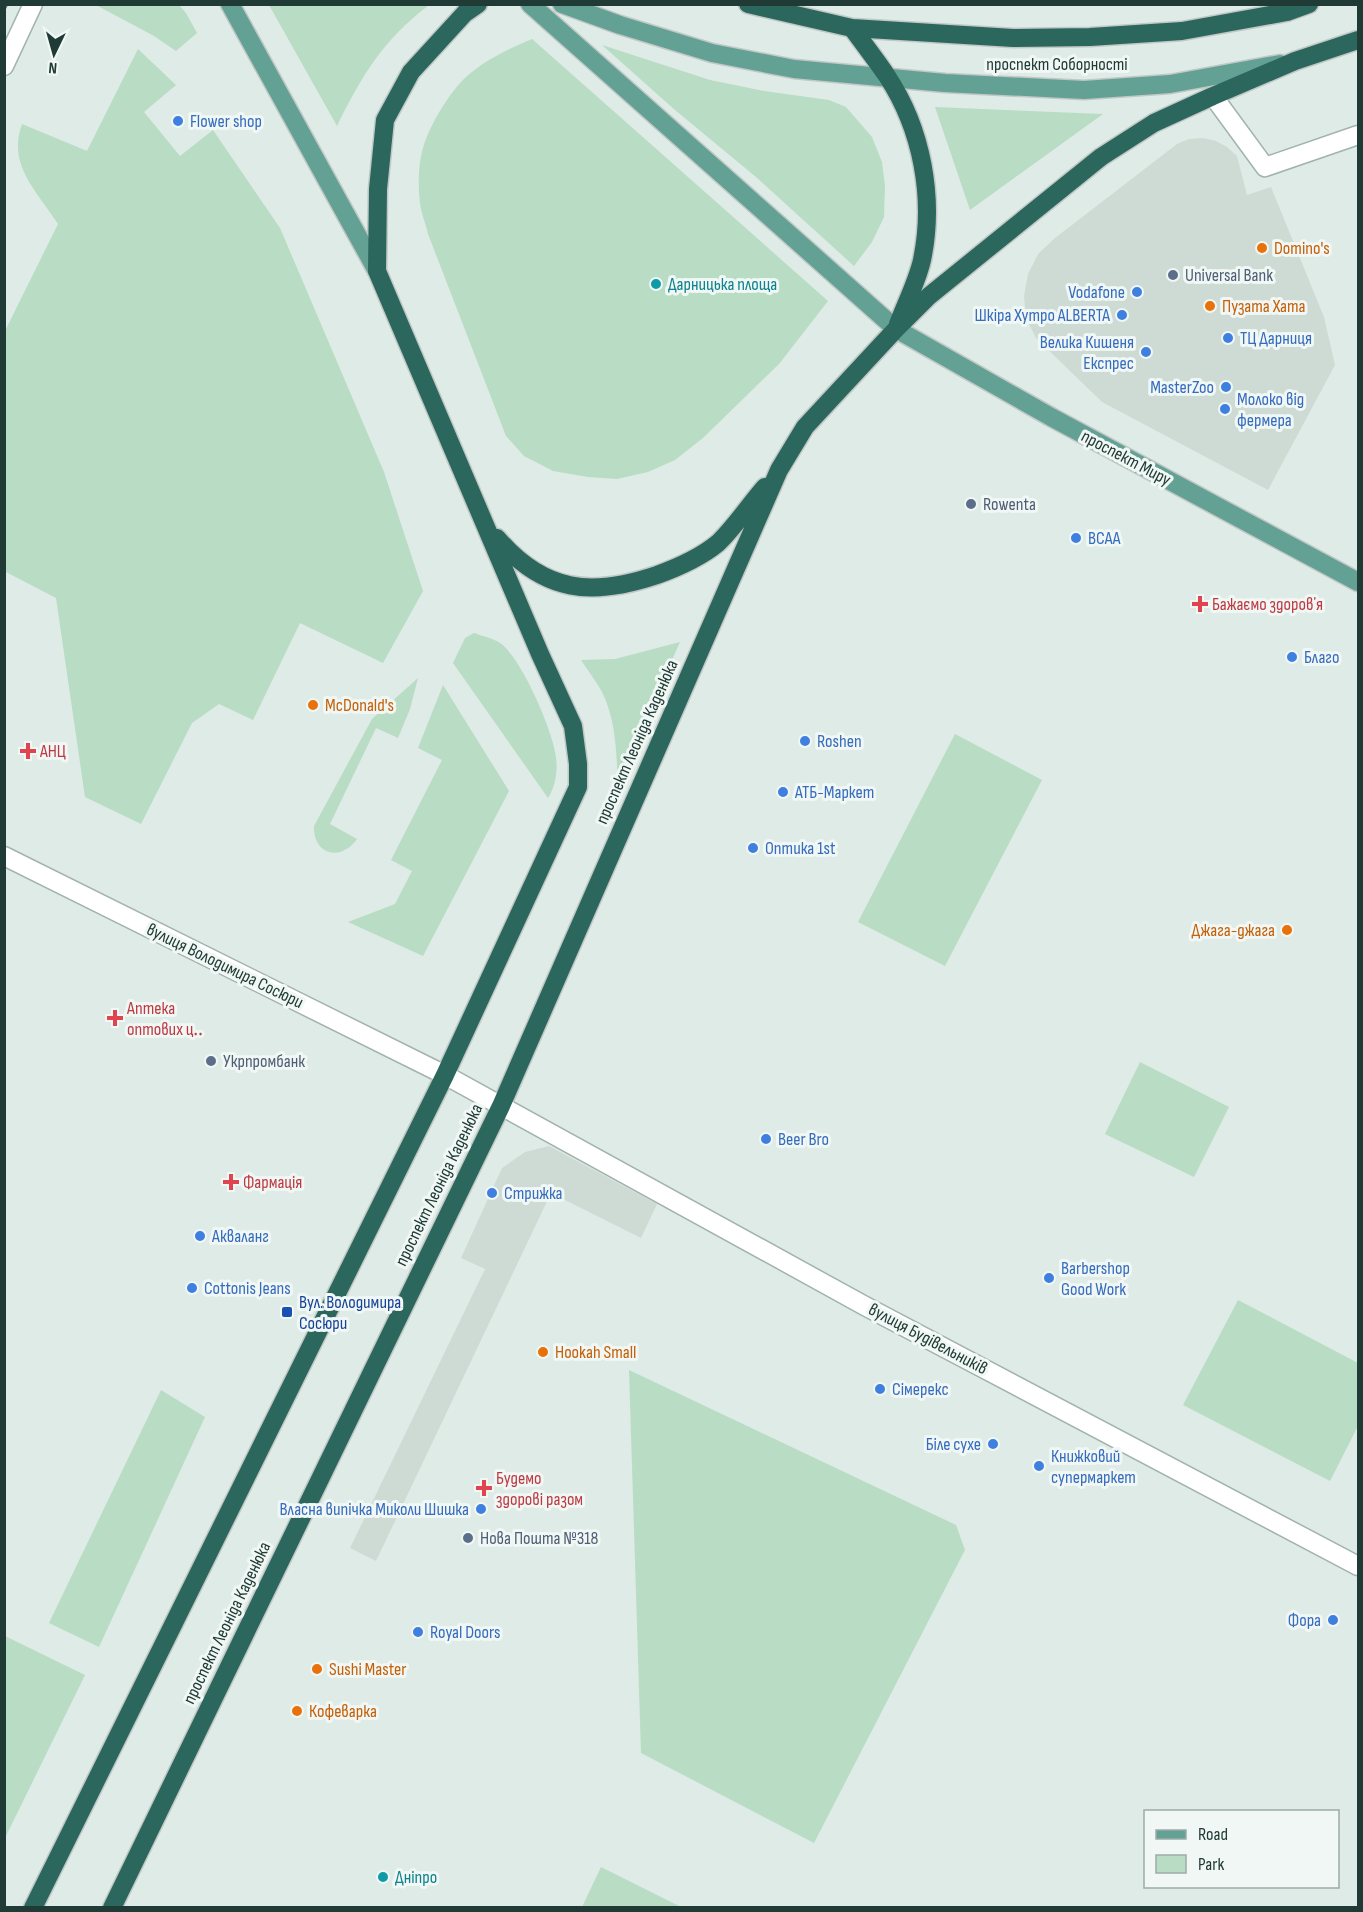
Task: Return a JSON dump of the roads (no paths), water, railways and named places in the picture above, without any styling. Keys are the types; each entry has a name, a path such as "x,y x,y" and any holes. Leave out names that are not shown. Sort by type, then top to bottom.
{"highway":[{"path":"478,4 465,13 411,72 385,120 378,189 376,271 486,525 510,553 541,576 568,586 597,589 634,583 684,566 718,543 779,470 805,427 896,329 921,262 927,225 926,185 917,141 905,109 888,77 852,28 748,4"},
{"name":"проспект Соборності","path":"852,28 1013,38 1090,37 1182,31 1310,4"},
{"name":"проспект Соборності","path":"896,329 929,296 1101,157 1154,123 1295,61 1359,40"},
{"name":"проспект Леоніда Каденюка","path":"112,1908 501,1106 779,470"},
{"name":"проспект Леоніда Каденюка","path":"33,1908 445,1075 578,787 579,764 573,726 486,525"}],"main road":[{"path":"230,4 376,271"},
{"name":"проспект Миру","path":"530,4 896,329 1051,417 1359,582"},
{"path":"562,4 620,25 712,52 794,69 888,77"},
{"path":"787,4 852,28"},
{"name":"проспект Соборності","path":"888,77 945,83 1084,90 1170,84 1295,61"}],"street":[{"path":"4,66 33,4"},
{"path":"1213,96 1264,167 1359,135"},
{"name":"вулиця Володимира Сосюри","path":"4,856 445,1075 501,1106"},
{"name":"вулиця Будівельників","path":"501,1106 865,1306 1359,1566"}],"tram line":[{"path":"4,11 8,4"}],"place":[{"name":"Flower shop","path":"178,121"},
{"name":"Domino's","path":"1262,248"},
{"name":"Universal Bank","path":"1173,275"},
{"name":"Дарницька площа","path":"656,284"},
{"name":"Vodafone","path":"1137,292"},
{"name":"Пузата Хата","path":"1210,306"},
{"name":"Шкіра Хутро ALBERTA","path":"1122,315"},
{"name":"ТЦ Дарниця","path":"1228,338"},
{"name":"Велика Кишеня Експрес","path":"1146,352"},
{"name":"MasterZoo","path":"1226,387"},
{"name":"Молоко від фермера","path":"1225,409"},
{"name":"Rowenta","path":"971,504"},
{"name":"BCAA","path":"1076,538"},
{"name":"Бажаємо здоровʼя","path":"1200,604"},
{"name":"Благо","path":"1292,657"},
{"name":"McDonald's","path":"313,705"},
{"name":"Roshen","path":"805,741"},
{"name":"АНЦ","path":"28,751"},
{"name":"АТБ-Маркет","path":"783,792"},
{"name":"Оптика 1st","path":"753,848"},
{"name":"Джага-джага","path":"1287,930"},
{"name":"Аптека оптових ц‥","path":"115,1018"},
{"name":"Укрпромбанк","path":"211,1061"},
{"name":"Beer Bro","path":"766,1139"},
{"name":"Фармація","path":"231,1182"},
{"name":"Стрижка","path":"492,1193"},
{"name":"Акваланг","path":"200,1236"},
{"name":"Barbershop Good Work","path":"1049,1278"},
{"name":"Cottonis Jeans","path":"192,1288"},
{"name":"Вул. Володимира Сосюри","path":"287,1312"},
{"name":"Hookah Small","path":"543,1352"},
{"name":"Сімерекс","path":"880,1389"},
{"name":"Біле сухе","path":"993,1444"},
{"name":"Книжковий супермаркет","path":"1039,1466"},
{"name":"Будемо здорові разом","path":"484,1488"},
{"name":"Власна випічка Миколи Шишка","path":"481,1509"},
{"name":"Нова Пошта №318","path":"468,1538"},
{"name":"Фора","path":"1333,1620"},
{"name":"Royal Doors","path":"418,1632"},
{"name":"Sushi Master","path":"317,1669"},
{"name":"Кофеварка","path":"297,1711"},
{"name":"Дніпро","path":"383,1877"}]}
